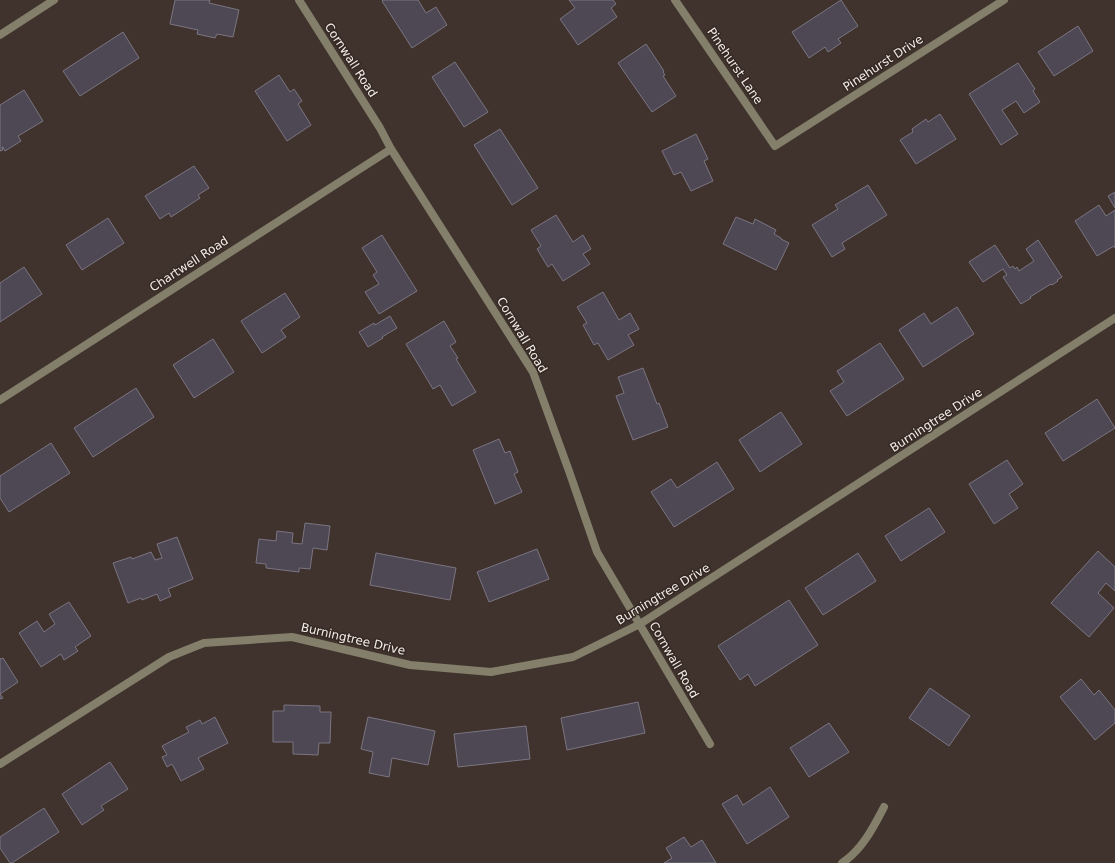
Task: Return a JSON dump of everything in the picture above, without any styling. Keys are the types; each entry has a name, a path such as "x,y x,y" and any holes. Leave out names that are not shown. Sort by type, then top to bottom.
{"street":[{"path":"0,35 54,0"},
{"name":"Cornwall Road","path":"299,0 532,372 597,552 710,744"},
{"name":"Pinehurst Lane","path":"675,0 775,146"},
{"name":"Pinehurst Drive","path":"775,146 1004,0"},
{"name":"Chartwell Road","path":"0,400 391,149"},
{"name":"Burningtree Drive","path":"0,764 169,657 204,643 292,637 410,665 491,672 573,657 640,624 1115,318"},
{"path":"842,863 850,858 870,834 884,807"}],"building":[{"path":"175,0 210,0 209,3 239,10 233,37 217,34 215,38 197,34 198,30 170,24"},
{"path":"418,0 426,13 436,7 447,25 412,48 382,1"},
{"path":"569,0 613,0 616,4 611,8 617,17 578,45 560,19 575,8"},
{"path":"841,0 858,26 838,39 841,43 828,52 825,47 809,58 792,32"},
{"path":"1078,26 1093,51 1054,76 1038,52"},
{"path":"123,32 139,58 80,96 63,71"},
{"path":"646,44 664,71 663,72 665,75 663,76 676,96 652,112 618,63"},
{"path":"455,62 488,112 464,127 432,77"},
{"path":"1018,63 1035,89 1033,91 1040,102 1024,113 1016,101 1002,110 1018,134 1001,145 969,94"},
{"path":"279,75 290,92 294,89 302,101 298,104 311,125 287,141 255,91"},
{"path":"24,90 43,121 18,136 21,141 5,151 2,147 3,150 0,151 0,105"},
{"path":"940,114 956,139 916,164 900,140 913,132 912,129 926,119 928,122"},
{"path":"500,129 538,188 512,205 474,145"},
{"path":"696,134 708,159 704,161 713,181 691,191 681,172 674,175 662,151"},
{"path":"194,166 209,188 198,195 200,198 171,217 169,213 160,219 145,196"},
{"path":"868,185 887,215 842,243 845,249 832,257 812,225 838,209 835,205"},
{"path":"1115,192 1115,208 1108,196"},
{"path":"1099,205 1106,216 1115,210 1115,248 1114,246 1097,256 1075,221"},
{"path":"556,215 573,242 583,235 591,249 583,254 590,264 563,281 552,264 548,267 537,249 541,246 531,230"},
{"path":"736,217 753,224 755,219 776,230 774,234 789,243 776,270 723,244"},
{"path":"108,218 124,243 82,270 66,245"},
{"path":"382,235 417,291 379,314 365,292 379,284 373,275 377,272 362,248"},
{"path":"1038,240 1062,277 1021,304 1003,277 1007,275 1003,269 983,282 969,262 995,245 1010,268 1013,266 1015,269 1017,267 1019,271 1034,261 1026,249"},
{"path":"24,267 42,294 0,322 0,283"},
{"path":"603,292 619,320 630,313 639,329 628,335 634,345 608,360 598,343 594,345 583,325 587,323 577,307"},
{"path":"285,293 300,317 281,330 286,337 262,353 241,321"},
{"path":"957,307 974,334 923,367 899,330 924,313 931,324"},
{"path":"390,316 397,328 368,347 359,332"},
{"path":"444,321 456,342 450,346 476,392 452,406 440,385 433,389 406,344"},
{"path":"213,339 234,372 194,398 173,365"},
{"path":"880,343 904,379 847,416 830,391 844,382 837,371"},
{"path":"643,368 668,427 633,440 616,396 624,393 618,377"},
{"path":"136,388 154,417 93,457 74,428"},
{"path":"1097,399 1115,428 1063,461 1045,433"},
{"path":"781,412 802,444 760,472 739,440"},
{"path":"499,439 505,453 510,451 518,472 514,474 522,492 495,504 473,450"},
{"path":"51,443 70,473 9,512 0,498 0,476"},
{"path":"1007,460 1023,484 1009,494 1018,508 994,524 969,484"},
{"path":"717,462 734,489 674,527 651,492 671,479 677,488"},
{"path":"929,508 945,532 901,561 885,536"},
{"path":"305,523 330,526 327,550 313,548 310,569 299,568 299,572 266,568 266,564 256,563 259,539 276,541 277,531 293,533 292,543 302,544"},
{"path":"177,537 193,579 168,589 171,596 160,601 157,594 142,600 141,598 128,603 113,563 131,557 132,559 151,552 155,560 162,558 157,544"},
{"path":"537,549 549,579 489,602 477,572"},
{"path":"1098,551 1115,567 1115,591 1106,583 1098,593 1114,608 1089,637 1051,603"},
{"path":"376,553 456,568 450,600 370,585"},
{"path":"858,553 876,581 823,615 805,588"},
{"path":"789,600 818,645 755,686 748,674 740,680 718,646"},
{"path":"69,602 91,636 75,647 78,651 64,660 61,654 41,667 19,633 37,621 44,632 55,624 49,614"},
{"path":"0,658 3,658 18,682 0,694"},
{"path":"1081,679 1094,695 1099,690 1115,710 1115,723 1095,740 1060,697"},
{"path":"930,688 970,716 949,746 909,718"},
{"path":"638,702 645,733 567,750 561,718"},
{"path":"284,705 320,706 320,712 331,712 330,743 319,743 318,755 293,754 293,742 273,742 273,711 284,711"},
{"path":"215,717 228,743 198,758 204,769 181,781 172,764 167,767 162,757 167,755 162,746 189,732 186,727 200,720 202,724"},
{"path":"368,717 435,731 428,765 392,758 389,777 369,773 373,752 361,749"},
{"path":"829,723 849,752 809,777 790,748"},
{"path":"526,726 530,759 458,767 454,734"},
{"path":"110,762 128,789 101,806 104,810 82,825 62,794"},
{"path":"770,787 789,817 747,844 722,804 737,795 743,805"},
{"path":"44,808 59,832 10,863 0,848 0,837"},
{"path":"684,837 691,847 702,840 716,863 664,863 672,858 666,848"}]}
